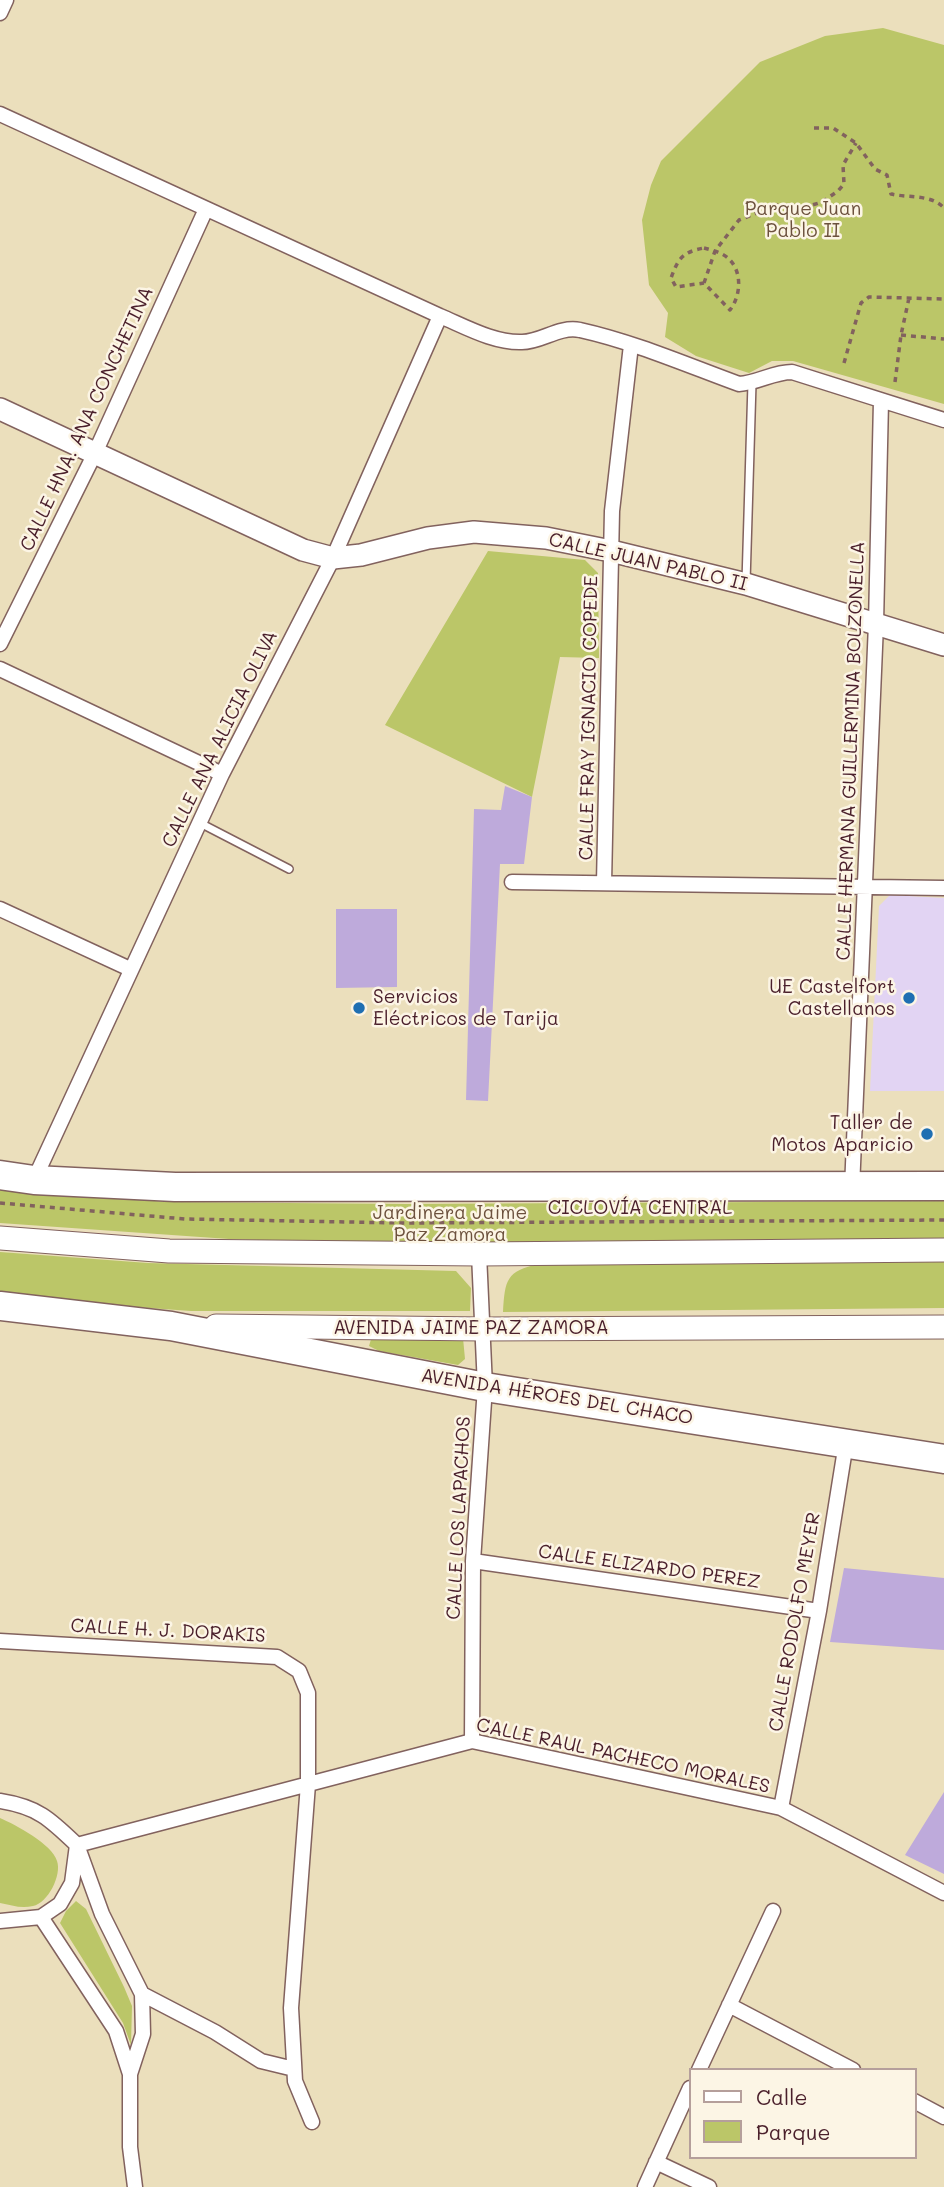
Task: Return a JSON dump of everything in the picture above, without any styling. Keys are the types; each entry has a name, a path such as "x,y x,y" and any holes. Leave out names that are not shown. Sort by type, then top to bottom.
{"highway":[{"path":"0,1175 34,1180 175,1187 944,1186"},
{"name":"AVENIDA JAIME PAZ ZAMORA","path":"0,1306 171,1326"},
{"name":"AVENIDA HÉROES DEL CHACO","path":"171,1326 485,1387 944,1459"}],"main road":[{"path":"0,1238 169,1251 479,1254 944,1251"},
{"name":"AVENIDA JAIME PAZ ZAMORA","path":"171,1326 482,1329 944,1327"}],"street":[{"path":"0,13 6,0"},
{"path":"0,114 500,341 525,342 562,330 577,330 631,345 739,384 752,383 777,372 792,372 944,420"},
{"name":"CALLE HNA. ANA CONCHETINA","path":"0,644 95,453 206,209"},
{"name":"CALLE ANA ALICIA OLIVA","path":"34,1180 222,774 333,558 440,316"},
{"name":"CALLE FRAY IGNACIO COPEDE","path":"604,883 612,511 631,345"},
{"name":"CALLE HERMANA GUILLERMINA BOLZONELLA","path":"852,1188 877,624 881,401"},
{"name":"CALLE JUAN PABLO II","path":"0,409 303,550 333,558 361,555 428,538 474,532 546,538 746,584 944,645"},
{"path":"0,668 222,774"},
{"path":"512,882 944,888"},
{"path":"0,909 130,969"},
{"name":"CALLE LOS LAPACHOS","path":"472,1741 473,1561 485,1387 479,1254"},
{"name":"CALLE RODOLFO MEYER","path":"781,1808 819,1611 846,1443"},
{"name":"CALLE ELIZARDO PEREZ","path":"473,1561 819,1611"},
{"name":"CALLE H. J. DORAKIS","path":"0,1641 277,1657 299,1671 308,1693 308,1784 291,2008 295,2081 312,2122"},
{"name":"CALLE RAUL PACHECO MORALES","path":"76,1845 472,1741 781,1808 944,1893"},
{"path":"0,1801 26,1805 55,1824 76,1845 102,1914 142,1994 143,2034 130,2074 130,2147 135,2187"},
{"path":"0,1921 41,1917 60,1904 72,1883 76,1845"},
{"path":"700,2068 773,1911"},
{"path":"41,1917 116,2031 130,2074"},
{"path":"142,1994 215,2032 261,2061 294,2069"},
{"path":"729,2005 849,2068"},
{"path":"645,2187 688,2092"},
{"path":"916,2102 944,2117"},
{"path":"656,2162 709,2187"}],"lane":[{"path":"746,584 752,383"},
{"path":"199,822 289,869"}],"path":[{"path":"814,128 833,128 856,143 874,169 887,175 891,194 939,202 944,208"},
{"path":"704,283 715,251 739,220 778,205 809,206 822,202 838,191 844,184 843,164 856,143"},
{"path":"704,248 730,260 739,286 737,301 730,310 704,283 676,287 671,278 678,260 691,251 704,248"},
{"path":"844,363 861,303 869,297 944,299"},
{"path":"895,382 909,298"},
{"path":"901,335 944,339"},
{"name":"CICLOVÍA CENTRAL","path":"0,1203 185,1219 403,1223 944,1220"}],"shaded area":[{"name":"UE Castelfort Castellanos","path":"890,895 944,898 944,1091 870,1091 879,906"}],"green space":[{"name":"Parque Juan Pablo II","path":"883,28 944,45 944,404 793,361 772,361 749,373 696,356 665,337 668,313 649,285 642,220 651,185 661,161 760,62 825,36"},
{"path":"488,551 585,560 598,573 599,658 560,657 532,797 385,725"},
{"name":"Jardinera Jaime Paz Zamora","path":"0,1188 167,1202 408,1204 944,1201 944,1239 404,1245 229,1239 0,1223"},
{"name":"Jardinera Jaime Paz Zamora","path":"0,1252 148,1263 456,1271 471,1288 470,1311 191,1311 9,1298 0,1293"},
{"name":"Jardinera Jaime Paz Zamora","path":"944,1262 944,1308 503,1312 509,1279 520,1270 539,1264"},
{"path":"372,1336 463,1338 465,1359 458,1365 379,1351 369,1346"},
{"path":"0,1818 41,1842 57,1861 56,1881 39,1904 24,1907 0,1903"},
{"path":"76,1901 86,1909 132,2006 131,2045 123,2023 60,1923 66,1911"}],"building":[{"path":"505,786 532,797 524,864 500,864 488,1101 466,1100 474,809 501,810"},
{"path":"336,909 397,909 397,987 336,988"},
{"path":"844,1568 944,1578 944,1650 830,1642"},
{"path":"944,1792 944,1874 905,1855"}],"place":[{"name":"UE Castelfort Castellanos","path":"909,998"},
{"name":"Servicios Eléctricos de Tarija","path":"359,1008"},
{"name":"Taller de Motos Aparicio","path":"927,1134"}]}
